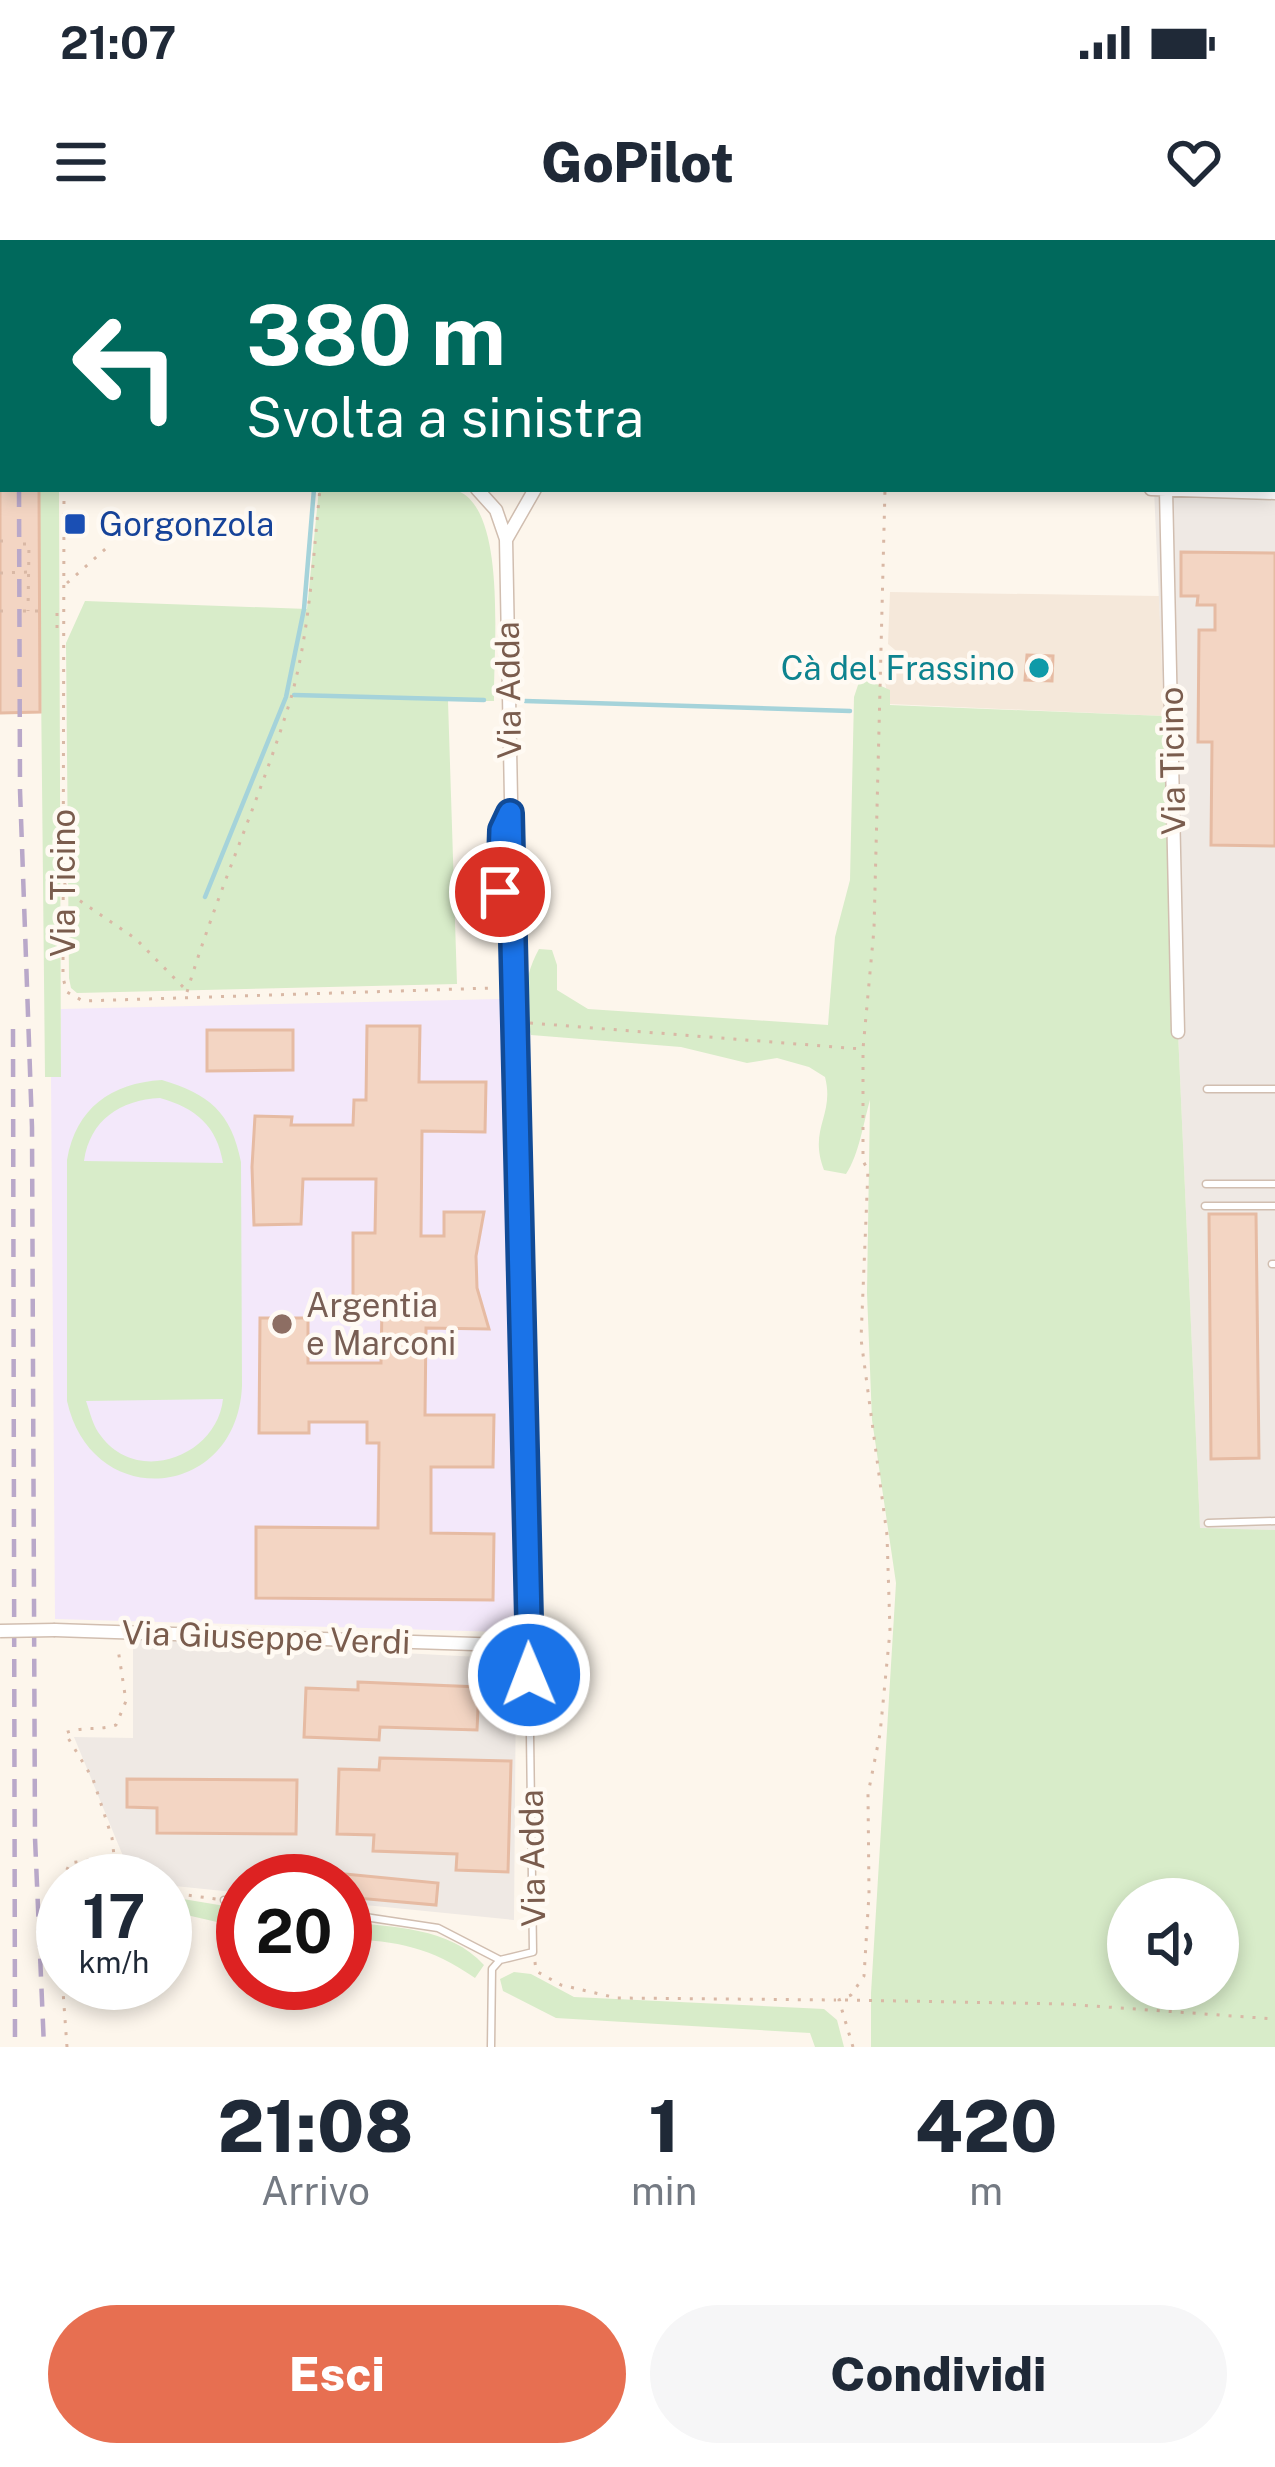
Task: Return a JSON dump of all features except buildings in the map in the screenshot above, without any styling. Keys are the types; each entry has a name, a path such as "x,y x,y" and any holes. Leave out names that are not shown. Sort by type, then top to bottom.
{"street":[{"name":"Via Adda","path":"480,492 496,510 506,539 524,1636"},
{"name":"Via Adda","path":"496,510 498,492"},
{"path":"519,492 523,506"},
{"name":"Via Adda","path":"506,539 533,492"},
{"name":"Via Ticino","path":"1166,492 1178,1032"},
{"path":"1239,492 1275,493"},
{"name":"Via Giuseppe Verdi","path":"0,1630 505,1645 524,1636"}],"lane":[{"path":"1207,1089 1275,1089"},
{"path":"1206,1184 1275,1184"},
{"path":"1205,1206 1275,1206"},
{"path":"1208,1523 1275,1521"},
{"name":"Via Adda","path":"372,1918 438,1928 500,1960 533,1952 529,1661 524,1636"},
{"path":"490,2047 492,1969 500,1960"}],"path":[{"name":"Via Ticino","path":"64,492 63,978 70,995 83,1001 492,988"},
{"path":"187,992 290,699 308,609 320,492"},
{"path":"839,2000 851,1995 864,1976 868,1794 880,1734 890,1630 886,1535 861,1340 868,1170 862,1161 863,1049 874,929 885,492"},
{"path":"0,541 8,541"},
{"path":"23,544 29,544 26,611 39,611"},
{"path":"64,585 111,544"},
{"path":"0,573 30,572"},
{"path":"0,611 8,611"},
{"path":"56,613 57,632 63,632"},
{"path":"63,882 76,898 136,939 196,998"},
{"path":"515,1022 863,1049"},
{"path":"114,1854 93,1779 65,1733 116,1725 124,1711 127,1701 117,1640"},
{"path":"533,1952 536,1972 561,1985 617,1998 1110,2006 1275,2018"},
{"path":"839,2000 853,2047"},
{"path":"64,2010 67,2047"}],"shaded area":[{"path":"1154,492 1275,492 1275,1530 1200,1529"},
{"path":"890,592 1159,596 1164,716 889,704 884,676 900,664 901,655 888,644"},
{"name":"Argentia e Marconi","path":"500,999 518,1614 502,1632 55,1619 51,1077 61,1076 61,1009"},
{"path":"133,1639 498,1658 516,1682 514,1920 372,1906 372,1854 216,1854 216,1890 192,1888 192,1854 122,1854 74,1737 133,1738"}],"green space":[{"path":"39,492 59,492 61,1077 45,1077"},
{"path":"319,492 459,492 474,504 491,554 494,701 448,701 457,984 77,993 69,978 66,643 85,601 307,609"},
{"path":"870,681 890,690 890,705 1164,716 1200,1528 1275,1530 1275,2047 871,2047 896,1583 872,1420 867,1293 870,1100 846,1174 824,1170 819,1143 827,1090 825,1077 809,1067 777,1058 747,1063 681,1047 531,1035 526,991 539,949 552,950 557,990 588,1009 828,1025 835,937 850,880 854,697 859,682"},
{"path":"162,1080 205,1099 231,1130 241,1162 242,1386 234,1424 216,1452 191,1470 162,1478 132,1476 104,1462 81,1437 67,1401 67,1160 78,1126 88,1113 112,1093","holes":["160,1098 203,1120 216,1139 223,1163 84,1161 93,1134 109,1115 132,1103","223,1399 207,1436 174,1458 154,1461 117,1451 98,1432 86,1401"]},
{"path":"192,1900 216,1904 216,1922 192,1916"},
{"path":"372,1925 437,1936 470,1952 484,1965 475,1978 443,1959 372,1941"},
{"path":"514,1972 531,1974 574,1997 824,2009 837,2020 844,2047 815,2047 810,2033 556,2018 503,1991 500,1979"}],"waterway":[{"path":"205,897 286,697 304,609 314,492"},
{"path":"294,695 484,700"},
{"path":"525,701 850,711"}],"railway":[{"path":"19,492 20,790 32,1127 35,1838 44,2047"},
{"path":"13,1029 15,2047"}],"place":[{"name":"Gorgonzola","path":"75,524"},
{"name":"Cà del Frassino","path":"1039,668"},
{"name":"Argentia e Marconi","path":"282,1324"}],"route":[{"path":"500,892 502,830 510,813 529,1620 521,1640 529,1675"}]}
